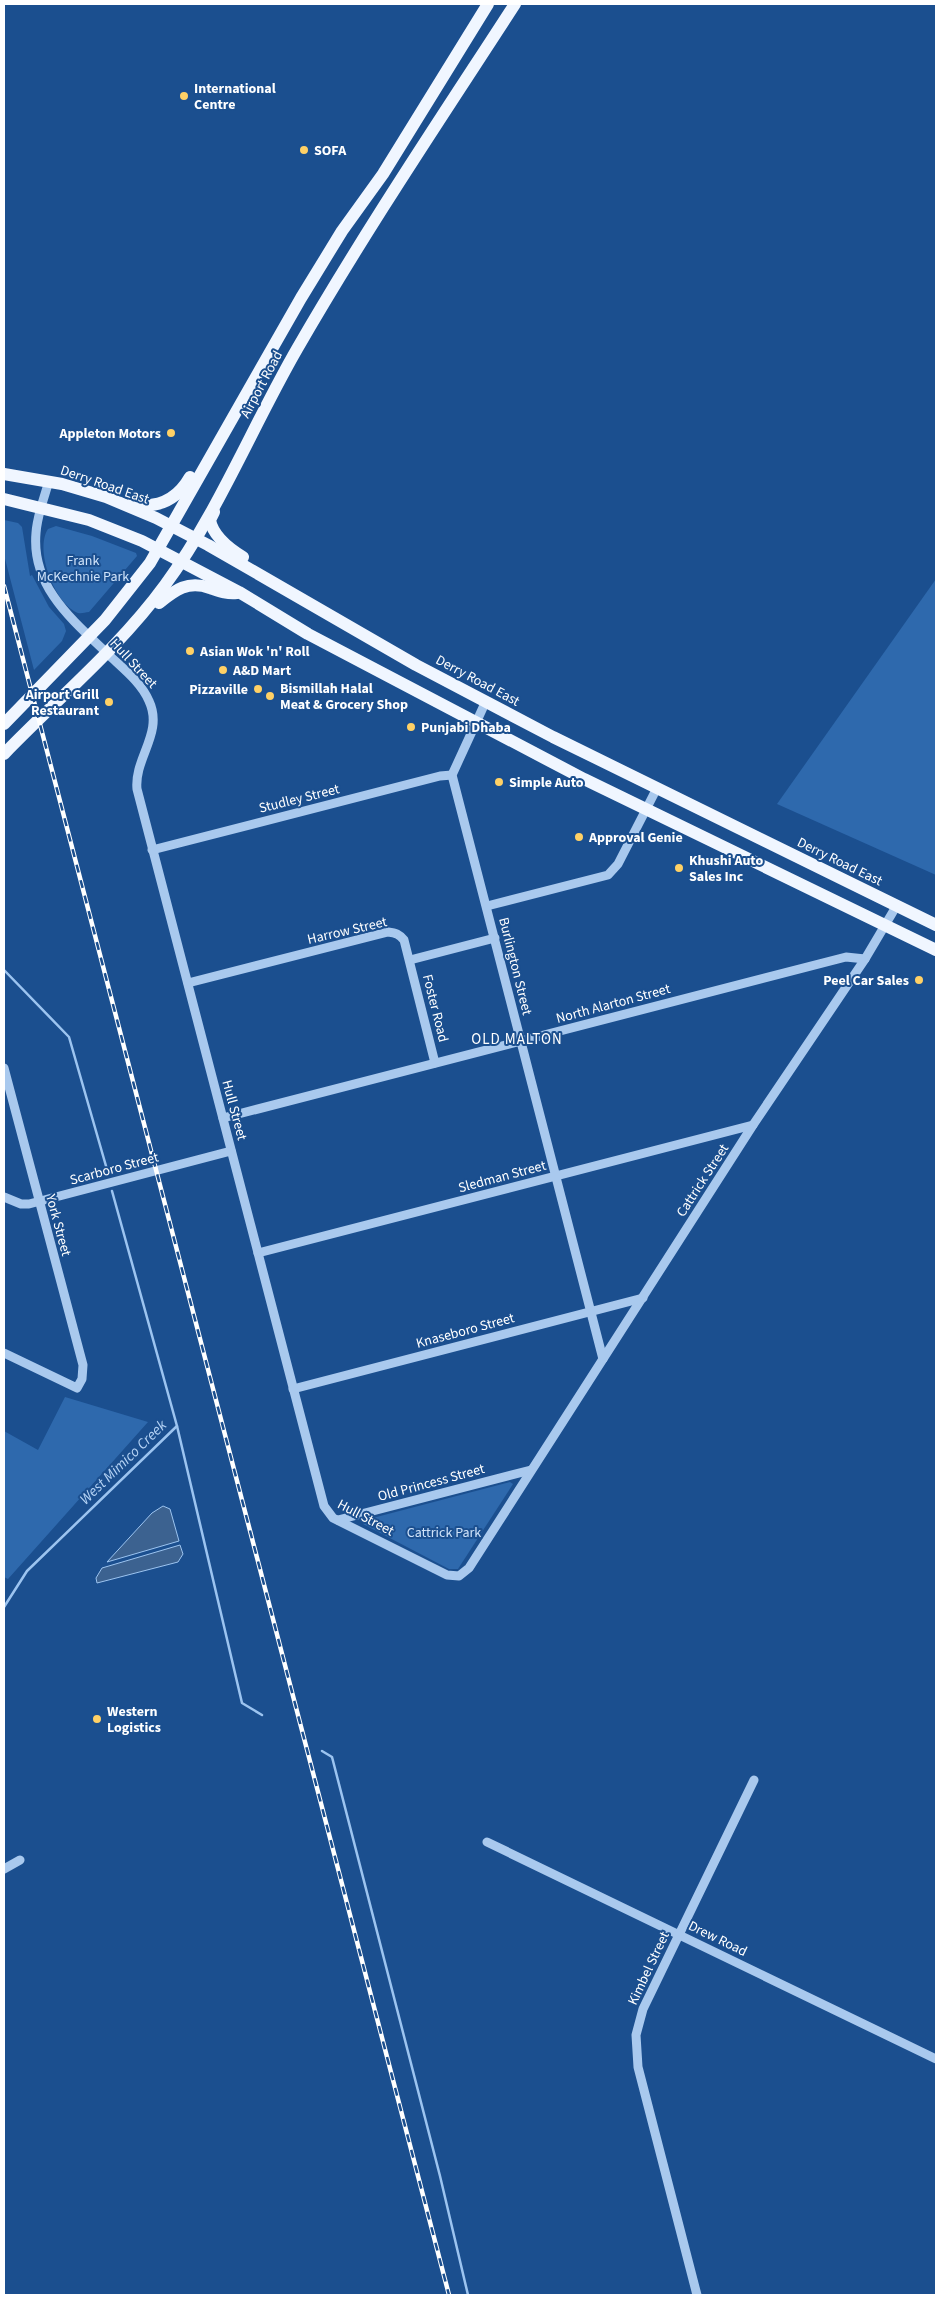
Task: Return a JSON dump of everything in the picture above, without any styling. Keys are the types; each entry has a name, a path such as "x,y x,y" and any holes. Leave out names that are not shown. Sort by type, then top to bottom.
{"main road":[{"name":"Airport Road","path":"4,724 118,606 158,549 301,298 342,231 383,174 488,4"},
{"name":"Airport Road","path":"4,754 106,652 146,609 181,561 195,539 320,310 515,4"},
{"path":"106,498 110,496 134,505 159,504 170,500 184,487 206,447 218,441"},
{"path":"241,453 242,458 210,520 211,524 232,550 262,568 267,581"},
{"name":"Derry Road East","path":"4,474 49,481 106,498 171,526 408,660 486,701 657,788 936,924"},
{"path":"4,499 98,523 158,549 239,592 308,634 476,723 646,809 936,950"},
{"path":"146,609 152,609 174,590 188,586 204,586 227,594 239,592"}],"street":[{"name":"Hull Street","path":"49,481 41,508 36,543 38,561 44,582 63,610 144,692 152,707 154,720 152,735 138,773 137,786 152,850 324,1506 329,1515 338,1520 447,1575 459,1576 470,1568 531,1470"},
{"path":"452,775 486,701"},
{"name":"Studley Street","path":"152,850 424,780 452,775"},
{"name":"Burlington Street","path":"452,775 604,1359"},
{"path":"486,906 608,875 618,864 657,788"},
{"name":"Cattrick Street","path":"531,1470 754,1125 865,959 897,905"},
{"name":"Harrow Street","path":"188,983 388,932 400,934 404,940 410,960"},
{"path":"410,960 494,938"},
{"name":"North Alarton Street","path":"223,1118 846,957 865,959"},
{"name":"Foster Road","path":"410,960 435,1063"},
{"name":"York Street","path":"4,1068 83,1366 82,1379 77,1388 4,1353"},
{"name":"Sledman Street","path":"258,1253 754,1125"},
{"name":"Scarboro Street","path":"4,1197 21,1204 39,1202 231,1151"},
{"name":"Knaseboro Street","path":"293,1389 643,1298"},
{"name":"Old Princess Street","path":"338,1520 531,1470"},
{"name":"Kimbel Street","path":"697,2295 638,2067 636,2036 643,2009 754,1780"},
{"name":"Drew Road","path":"487,1842 936,2060"},
{"path":"4,1868 20,1860"}],"green space":[{"name":"Frank McKechnie Park","path":"4,520 18,523 22,527 30,576 32,575 49,607 64,624 66,631 62,641 34,670 4,555"},
{"name":"Frank McKechnie Park","path":"56,526 92,536 136,553 137,556 89,612 78,613 70,608 62,599 49,576 45,562 44,538 48,529"},
{"path":"936,579 936,875 777,804"},
{"path":"65,1397 148,1422 8,1579 4,1577 4,1431 38,1450"},
{"name":"Cattrick Park","path":"510,1482 513,1484 458,1569 449,1569 363,1524 365,1520"}],"shaded area":[{"path":"163,1506 170,1509 179,1541 107,1562 152,1513"},
{"path":"180,1545 183,1554 178,1562 97,1583 96,1578 102,1568"}],"waterway":[{"name":"West Mimico Creek","path":"4,970 69,1037 108,1173"},
{"path":"112,1191 177,1426 242,1703 262,1715"},
{"name":"West Mimico Creek","path":"4,1607 27,1571 177,1426"},
{"path":"322,1751 332,1757 440,2176 468,2295"}],"railway":[{"path":"4,586 449,2295"}],"place":[{"name":"International Centre","path":"184,96"},
{"name":"SOFA","path":"304,150"},
{"name":"Appleton Motors","path":"171,433"},
{"name":"Asian Wok 'n' Roll","path":"190,651"},
{"name":"A&D Mart","path":"223,670"},
{"name":"Pizzaville","path":"258,689"},
{"name":"Bismillah Halal Meat & Grocery Shop","path":"270,696"},
{"name":"Airport Grill Restaurant","path":"109,702"},
{"name":"Punjabi Dhaba","path":"411,727"},
{"name":"Simple Auto","path":"499,782"},
{"name":"Approval Genie","path":"579,837"},
{"name":"Khushi Auto Sales Inc","path":"679,868"},
{"name":"Peel Car Sales","path":"919,980"},
{"name":"Western Logistics","path":"97,1719"}],"district":[{"name":"OLD MALTON","path":"517,1039"}]}
